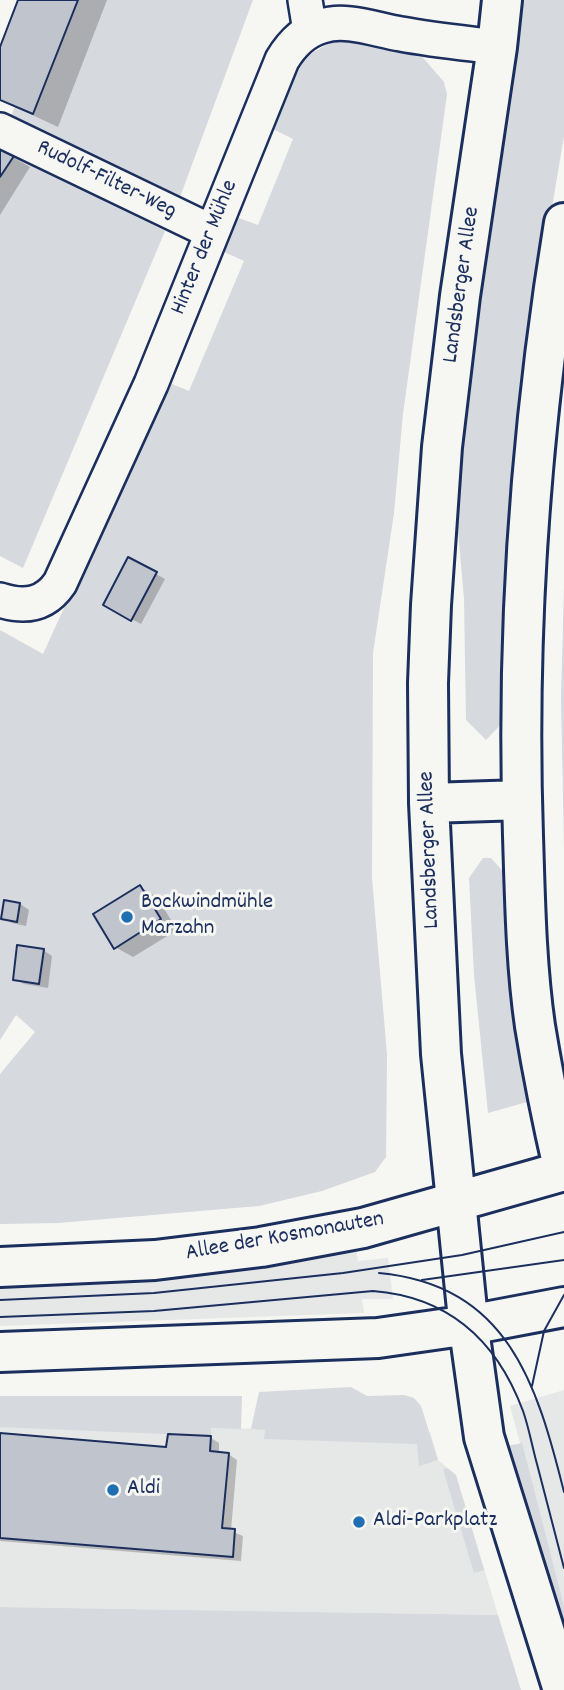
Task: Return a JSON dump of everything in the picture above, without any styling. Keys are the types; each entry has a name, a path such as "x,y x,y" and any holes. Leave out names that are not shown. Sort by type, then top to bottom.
{"main road":[{"name":"Landsberger Allee","path":"502,0 498,47 460,296 442,447 430,631 429,803 441,1054 469,1325 484,1437 563,1690"},
{"path":"564,223 538,419 530,506 523,618 522,800 527,933 535,1024 564,1171"},
{"path":"429,803 522,800"},
{"name":"Allee der Kosmonauten","path":"0,1267 155,1260 261,1247 363,1228 564,1171"},
{"path":"0,1352 378,1338 469,1325 564,1307"}],"street":[{"name":"Hinter der Mühle","path":"0,600 18,604 36,603 46,599 60,583 151,384 282,60 307,15 323,25 340,23 498,47"},
{"name":"Rudolf-Filter-Weg","path":"0,130 212,232"}],"shaded area":[{"path":"78,0 253,0 180,197 10,120 15,106 33,114"},
{"path":"523,0 564,0 564,136 550,219 507,718 486,740 466,720 464,599 456,508 473,351 514,83"},
{"path":"335,40 419,53 444,82 447,94 403,414 394,513 373,653 372,878 387,1055 386,1157 375,1172 322,1191 259,1206 58,1223 0,1224 0,1074 35,1032 16,1015 0,1040 0,630 43,654 167,382 189,391 244,261 222,251 236,217 258,225 293,139 273,129 302,59"},
{"path":"14,156 165,231 23,568 0,556 0,177"},
{"path":"564,586 564,850 561,698"},
{"path":"483,858 491,858 508,877 527,1102 488,1113 474,975 469,878"},
{"path":"356,1249 358,1261 388,1258 393,1299 362,1299 364,1313 0,1326 0,1286 226,1271"},
{"path":"351,1387 367,1396 404,1395 414,1398 421,1406 438,1460 419,1466 417,1444 264,1439 265,1430 251,1429 259,1392"},
{"path":"564,1390 564,1606 510,1406"},
{"path":"0,1396 242,1396 241,1429 211,1428 211,1436 0,1427"},
{"path":"0,1424 430,1432 438,1460 456,1475 498,1615 0,1607"},
{"path":"522,1443 564,1606 564,1629 507,1446"},
{"path":"447,1468 456,1475 484,1570 474,1573 443,1469"},
{"path":"0,1607 498,1615 521,1690 0,1690"}],"building":[{"path":"18,0 78,0 33,114 0,100 0,47"},
{"path":"0,148 14,156 0,177"},
{"path":"128,557 157,572 131,621 103,605"},
{"name":"Bockwindmühle Marzahn","path":"140,885 161,919 114,949 93,914"},
{"path":"4,900 20,903 17,922 1,919"},
{"path":"17,945 44,949 39,984 13,980"},
{"name":"Aldi","path":"0,1433 166,1447 168,1434 211,1436 210,1451 229,1453 222,1528 235,1529 233,1557 0,1538"}],"tram line":[{"path":"0,1300 154,1293 343,1273 462,1255 564,1232"},
{"path":"422,1280 564,1260"},
{"path":"379,1273 423,1281 459,1297 487,1319 510,1346 528,1378 542,1414 564,1492"},
{"path":"0,1317 154,1311 373,1291 425,1302 467,1327 484,1344 512,1386 527,1424 564,1568"},
{"path":"532,1386 544,1331 564,1295"}],"place":[{"name":"Bockwindmühle Marzahn","path":"127,917"},
{"name":"Aldi","path":"113,1490"},
{"name":"Aldi-Parkplatz","path":"359,1522"}]}
